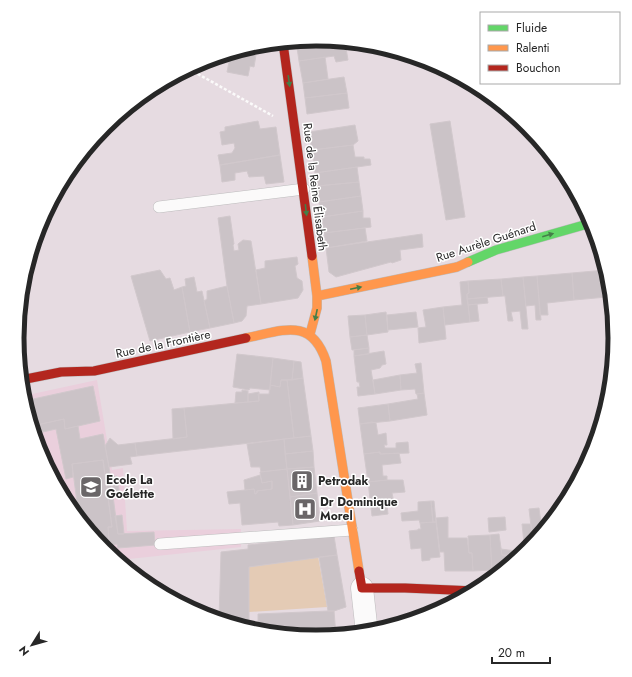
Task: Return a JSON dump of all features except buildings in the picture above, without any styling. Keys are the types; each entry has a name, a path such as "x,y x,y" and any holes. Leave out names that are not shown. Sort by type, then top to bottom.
{"street":[{"name":"Rue de la Reine Élisabeth","path":"285,48 317,296 317,308 310,334"},
{"name":"Rue Aurèle Guénard","path":"317,296 457,267 496,250 585,225"},
{"name":"Rue de la Frontière","path":"26,379 61,372 94,371 284,330 296,330 310,334"},
{"path":"310,334 316,338 321,346 326,361 362,588 366,626"},
{"path":"362,588 463,590"}],"lane":[{"path":"160,207 304,190"},
{"path":"160,544 352,530"}],"path":[{"path":"196,73 296,129"}],"shaded area":[{"name":"Ecole La Goélette","path":"97,380 112,470 123,468 127,531 241,529 241,547 129,559 129,563 96,531 73,501 54,468 46,450 39,432 30,395"},
{"path":"318,556 327,607 249,612 248,567"}],"traffic: fast":[{"path":"468,262 496,250 585,225"}],"traffic: slow":[{"path":"310,334 317,308 312,256"},
{"path":"317,296 457,267 468,262"},
{"path":"246,338 283,330 294,330 304,332 312,337 320,347 326,361 359,571"}],"traffic: jam":[{"path":"284,48 312,256"},
{"path":"26,379 61,372 94,371 246,338"},
{"path":"359,571 362,588 463,590"}],"place":[{"name":"Petrodak","path":"302,481"},
{"name":"Ecole La Goélette","path":"91,487"},
{"name":"Dr Dominique Morel","path":"305,509"}]}
